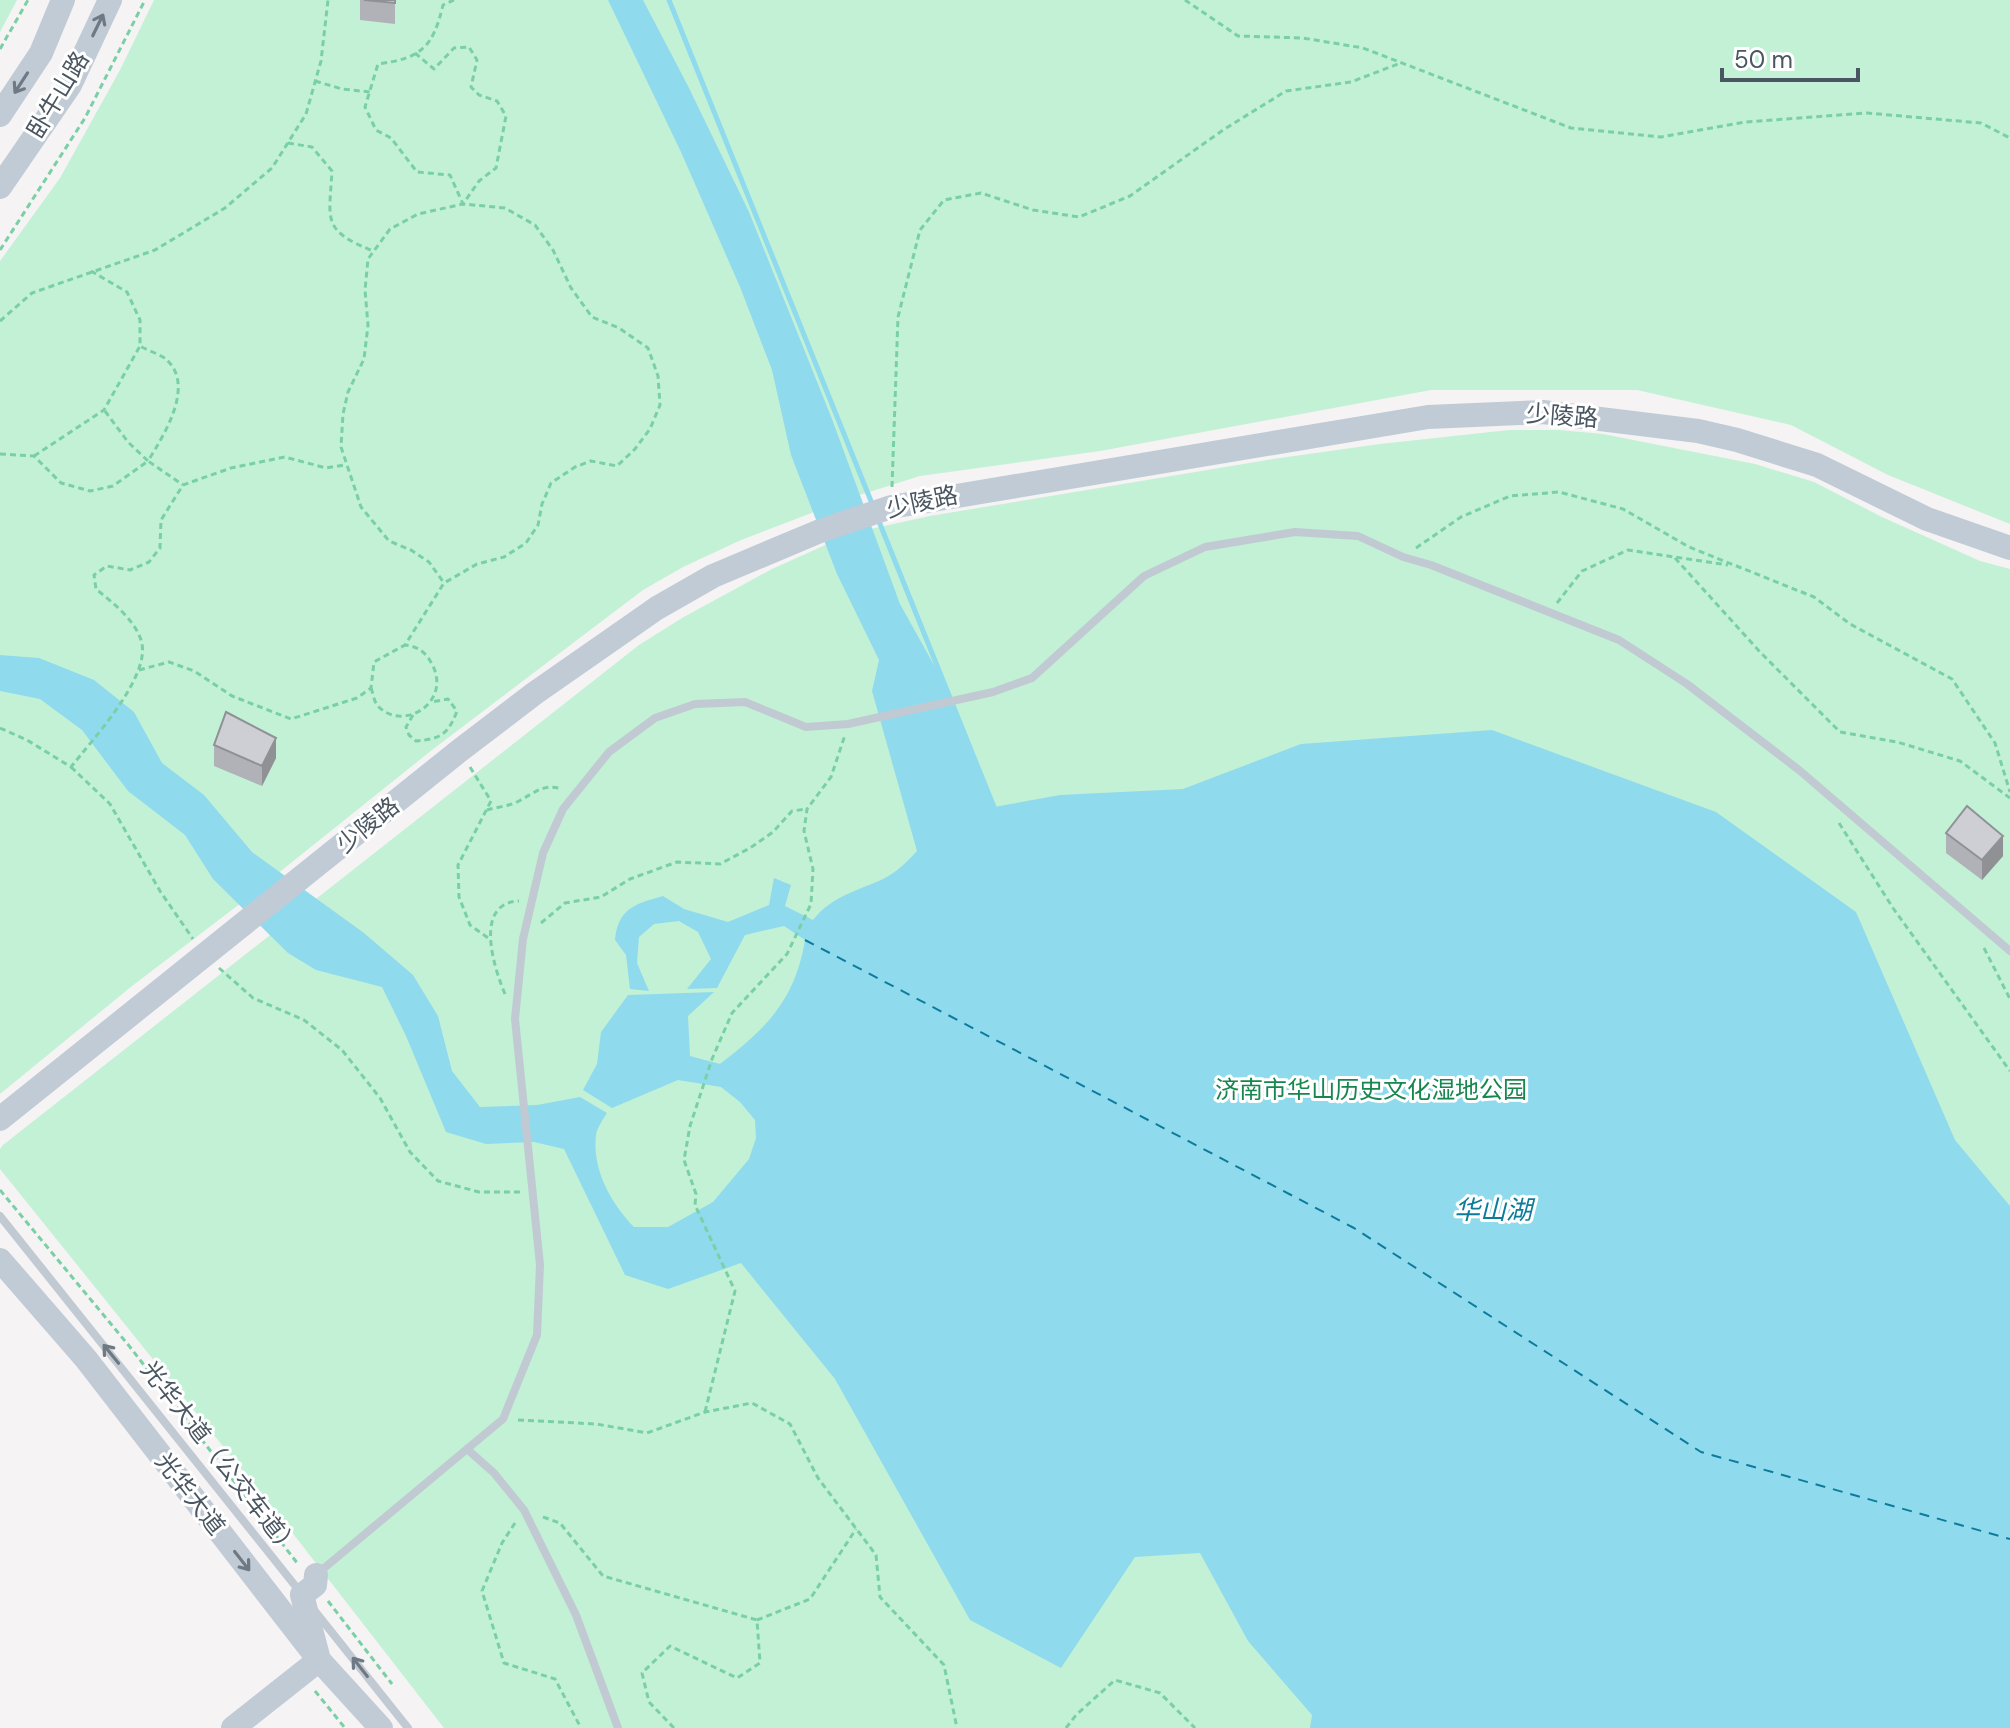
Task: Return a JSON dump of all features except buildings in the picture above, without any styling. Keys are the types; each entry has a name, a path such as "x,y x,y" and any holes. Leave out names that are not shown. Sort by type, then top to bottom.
{"street":[{"name":"卧牛山路","path":"0,115 41,53 63,0"},
{"name":"卧牛山路","path":"0,187 70,85 110,0"},
{"name":"少陵路","path":"0,1119 459,751 535,693 657,608 713,576 820,531 891,507 1428,417 1543,412 1698,431 1737,440 1817,465 1927,519 2010,548"},
{"name":"光华大道","path":"0,1260 86,1359 319,1660 381,1728"},
{"path":"233,1728 319,1660 311,1585"}],"lane":[{"path":"311,1585 503,1419 537,1335 540,1265 515,1019 523,939 543,853 563,809 609,752 655,718 695,704 745,702 806,727 848,724 993,692 1032,678 1144,576 1205,547 1295,532 1358,536 1403,557 1431,565 1619,640 1687,684 1799,770 2010,951"},
{"name":"光华大道（公交车道）","path":"0,1216 311,1585 408,1728"},
{"path":"467,1449 494,1473 524,1510 576,1615 618,1728"}],"path":[{"path":"0,49 28,0"},
{"path":"0,250 85,118 145,0"},
{"path":"0,321 32,293 155,250 225,208 272,168 306,114 321,61 328,0"},
{"path":"454,0 443,5 436,34 425,48 397,62 378,64 365,107 376,130 391,138 417,172 450,175 463,204"},
{"path":"1185,0 1238,36 1303,38 1363,48 1571,128 1661,137 1745,122 1867,113 1981,123 2010,138"},
{"path":"415,53 434,69 454,48 469,47 477,60 471,87 479,95 497,101 506,116 496,168 479,181 463,204"},
{"path":"891,507 898,317 920,230 944,200 981,193 1033,210 1079,217 1130,196 1223,130 1286,91 1351,82 1399,63"},
{"path":"315,81 342,89 370,92"},
{"path":"288,143 312,147 332,171 329,215 337,233 374,251"},
{"path":"413,715 388,712 376,704 371,688 374,662 405,645 444,583 477,564 504,557 526,543 538,525 551,483 575,467 591,461 617,466 650,429 660,405 658,376 648,348 619,328 592,317 571,288 553,250 535,225 505,208 463,204 418,214 390,229 368,259 365,290 368,325 364,359 348,392 341,447 361,507 389,541 429,562 444,583"},
{"path":"0,454 34,456 104,410 140,346 140,320 127,292 91,271"},
{"path":"34,456 61,483 90,491 113,486 148,461 170,427 177,401 175,374 165,358 140,346"},
{"path":"104,410 128,442 148,461 183,485"},
{"path":"71,767 128,693 139,670 142,642 129,620 96,589 94,575 107,566 130,570 149,562 160,548 161,520 183,485 231,468 285,457 326,468 346,465"},
{"path":"1403,557 1461,517 1510,496 1559,492 1623,509 1689,547 1814,597 1850,624 1952,679 1995,743 2010,792"},
{"path":"1550,613 1582,571 1628,550 1734,566"},
{"path":"1675,558 1760,652 1840,732 1897,742 1960,761 2010,798"},
{"path":"405,645 418,647 429,657 439,686 429,703 413,715 406,727 416,741 437,739 452,725 457,711 448,699 429,703"},
{"path":"139,670 169,662 194,671 232,696 291,719 357,698 371,688"},
{"path":"705,1412 735,1291 695,1205 696,1194 684,1160 712,1059 732,1013 787,954 809,909 813,869 804,831 807,809 831,777 848,724"},
{"path":"0,728 27,740 71,767 110,804 160,891 203,954 253,998 304,1020 342,1050 380,1098 410,1152 438,1181 479,1192 532,1192"},
{"path":"459,751 491,801 458,865 459,897 470,925 491,940"},
{"path":"487,810 517,802 535,790 553,786 576,793"},
{"path":"523,939 565,903 601,897 630,879 677,862 720,864 773,832 792,811 807,809"},
{"path":"1838,821 1893,908 2010,1071"},
{"path":"515,1019 494,968 490,926 495,911 508,902 531,901"},
{"path":"1968,916 2010,999"},
{"path":"0,1190 130,1347 311,1585 395,1688"},
{"path":"503,1419 596,1424 647,1433 705,1412 752,1403 790,1424 818,1478 876,1555 880,1597 944,1665 957,1728"},
{"path":"581,1728 555,1679 504,1663 482,1591 502,1543 524,1510 560,1523 603,1576 757,1620 810,1599 856,1529"},
{"path":"674,1728 649,1702 642,1673 670,1646 737,1678 760,1663 757,1620"},
{"path":"1066,1728 1115,1680 1160,1693 1195,1728"}],"green space":[{"path":"0,0 17,0 0,32"},
{"path":"154,0 2010,0 2010,524 1888,475 1791,425 1637,390 1431,390 1100,451 920,476 853,497 741,540 643,590 432,750 0,1094 0,261 60,178 120,70"},
{"name":"济南市华山历史文化湿地公园","path":"1509,430 1603,434 1755,464 1814,482 1980,561 2010,569 2010,1728 444,1728 284,1522 0,1169 0,1149 3,1145 639,645 772,569 852,533 930,516 1273,459"}],"water":[{"name":"华山湖","path":"608,0 643,0 749,212 832,419 900,604 944,683 994,807 1060,795 1183,789 1301,744 1492,730 1716,812 1856,912 1955,1140 2010,1206 2010,1728 1310,1728 1312,1715 1248,1641 1200,1553 1135,1557 1061,1668 970,1620 835,1379 741,1263 668,1289 625,1275 564,1149 534,1142 486,1144 446,1132 382,987 316,970 288,953 213,879 185,835 128,791 82,730 40,699 0,691 0,655 39,658 94,680 134,712 162,763 204,795 252,852 364,933 413,975 438,1016 452,1071 480,1107 537,1105 580,1097 607,1113 596,1135 597,1161 611,1197 634,1227 668,1227 713,1202 749,1159 756,1138 755,1120 740,1102 721,1087 678,1080 612,1108 583,1090 597,1064 601,1032 628,995 714,992 688,1016 690,1056 720,1064 752,1038 776,1011 794,980 805,940 784,926 745,935 717,988 687,989 711,959 698,932 679,921 654,924 639,937 637,963 649,991 630,989 626,955 615,940 624,914 636,905 663,896 684,909 728,922 769,905 774,878 791,885 785,906 813,920 828,905 893,873 917,851 872,691 879,660 837,574 791,455 772,370 740,287 681,152"}],"waterway":[{"path":"669,0 873,506"},
{"path":"878,519 994,807"}],"ferry route":[{"path":"805,940 1354,1228 1701,1452 2010,1539"}]}
